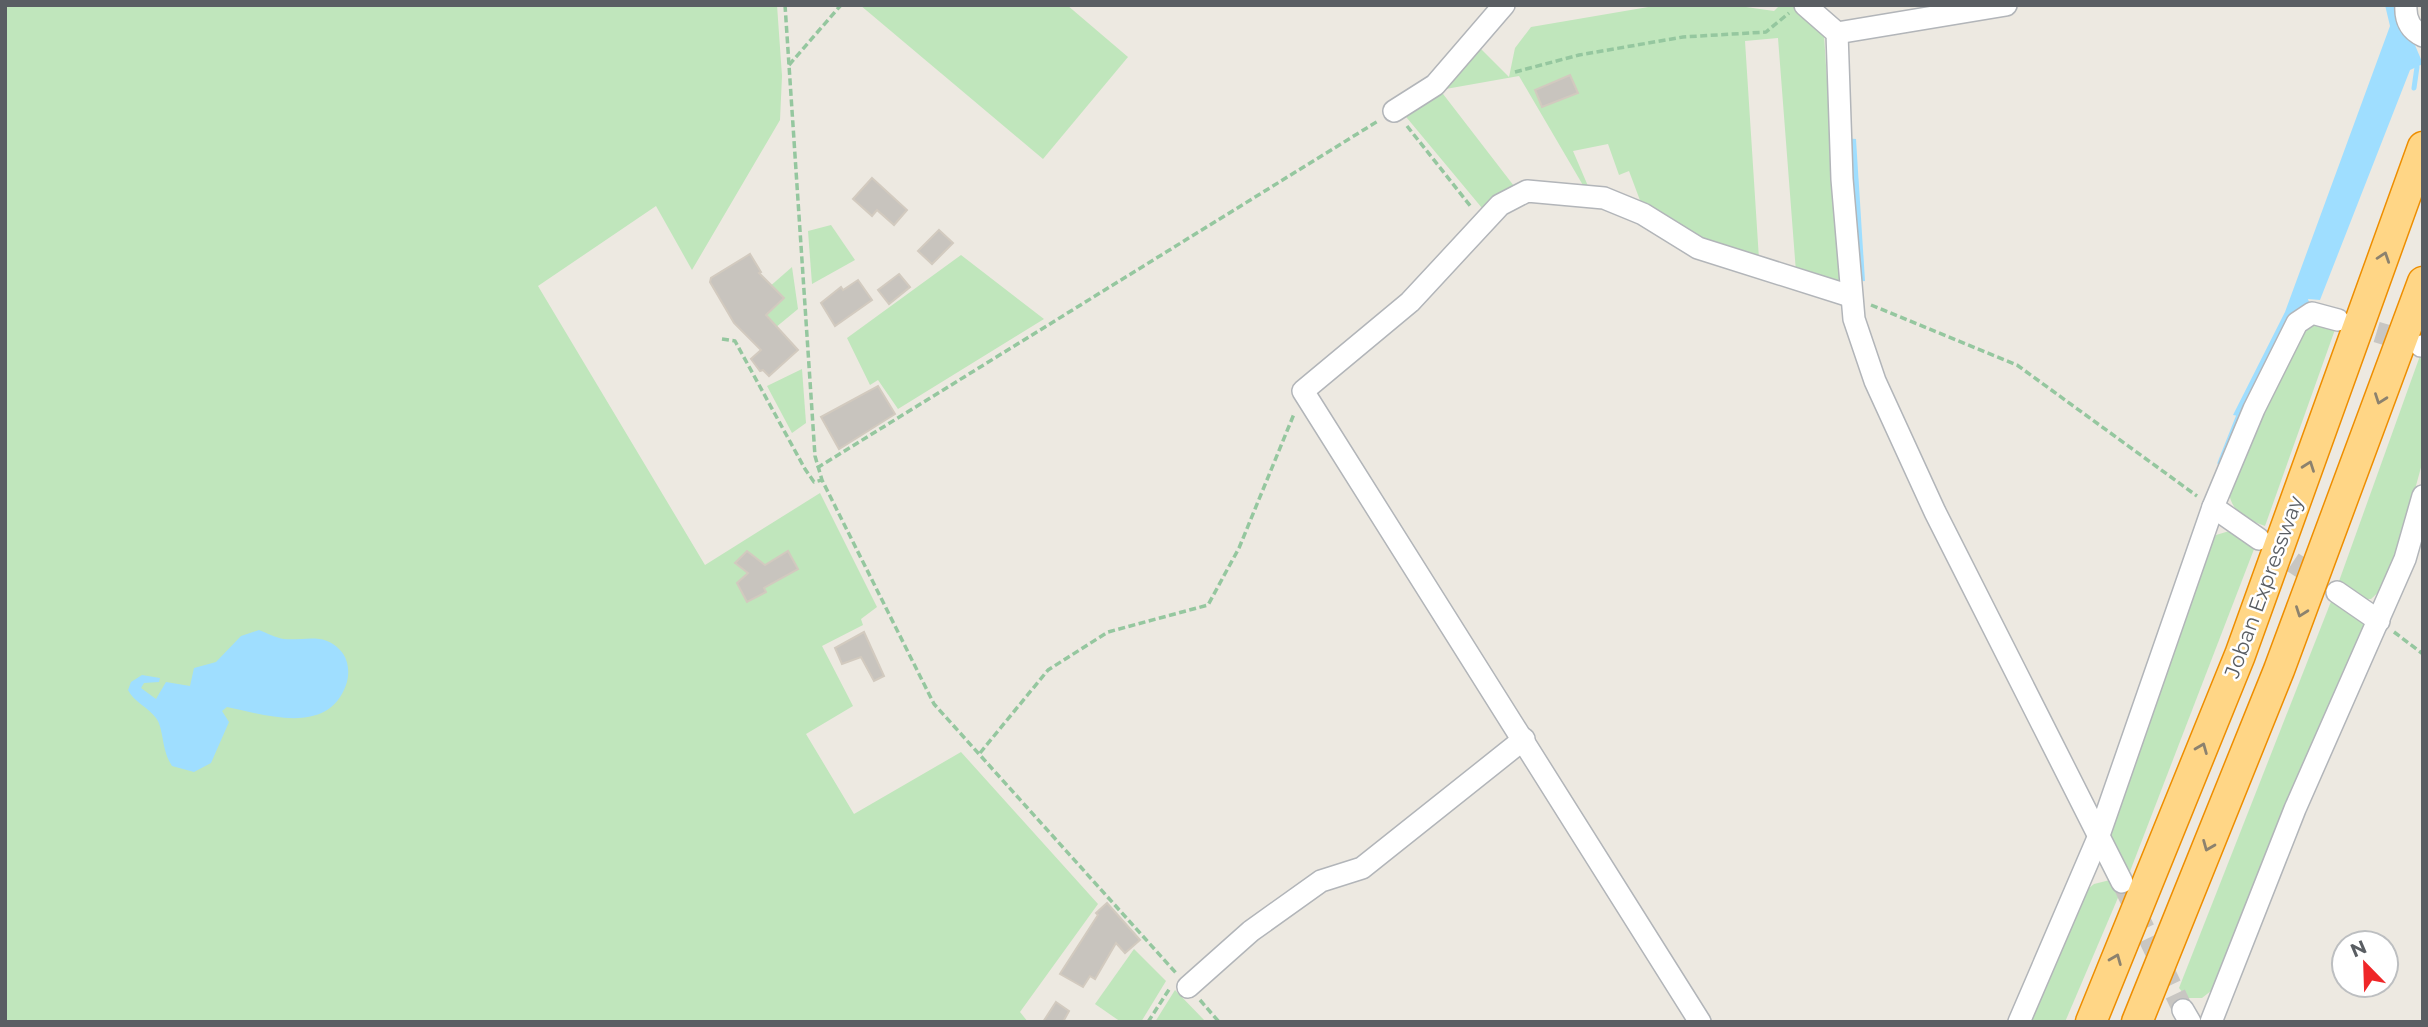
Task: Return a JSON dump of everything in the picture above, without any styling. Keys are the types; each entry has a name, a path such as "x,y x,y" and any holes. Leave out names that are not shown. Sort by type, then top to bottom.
{"highway":[{"name":"Joban Expressway","path":"2091,1022 2240,655 2350,321 2423,147"},
{"name":"Joban Expressway","path":"2137,1022 2279,670 2416,342 2423,282"}],"street":[{"path":"1394,111 1435,85 1503,5"},
{"path":"1805,5 1836,33 1850,296 1875,382 2122,882"},
{"path":"1836,33 2006,5"},
{"path":"2406,5 2405,17 2416,33 2423,36"},
{"path":"1700,1022 1303,391 1410,302 1500,205 1527,191 1604,198 1643,214 1699,248 1850,296"},
{"path":"2019,1022 2098,838 2213,507 2254,409 2297,323 2312,313 2350,321"},
{"path":"2211,1022 2295,809 2405,559 2423,496"},
{"path":"2213,507 2259,539"},
{"path":"2337,592 2379,621"},
{"path":"1179,987 1321,881 1362,868 1524,739"}],"path":[{"path":"785,5 817,468 822,480 934,704 949,725 980,753 1179,987 1219,1022"},
{"path":"789,65 841,5"},
{"path":"1515,72 1579,55 1683,37 1766,32 1781,22 1797,5"},
{"path":"817,468 1394,111 1484,223"},
{"path":"1850,296 2017,365 2213,507"},
{"path":"722,339 735,341 805,469 814,482 822,480"},
{"path":"980,753 1048,670 1108,632 1208,604 1239,548 1303,391"},
{"path":"2379,621 2423,654"},
{"path":"1148,1022 1179,987"}],"green space":[{"path":"5,5 777,5 782,76 780,120 692,270 656,206 538,286 705,565 820,493 877,607 861,619 863,625 822,646 853,706 806,734 854,814 961,752 1098,904 1020,1012 1028,1022 5,1022"},
{"path":"860,5 1067,5 1128,57 1043,159"},
{"path":"1660,5 1732,5 1774,11 1780,5 1792,5 1821,30 1824,35 1840,282 1796,272 1778,38 1745,41 1759,259 1706,242 1641,203 1629,171 1619,175 1608,144 1573,151 1588,186 1584,187 1519,76 1440,90 1514,186 1482,208 1402,112 1476,44 1509,77 1515,48 1531,27"},
{"path":"831,225 855,260 812,284 808,231"},
{"path":"961,255 1044,319 898,409 878,380 870,385 847,338"},
{"path":"792,267 798,309 775,328 751,303"},
{"path":"2313,321 2337,324 2265,526 2238,512 2229,494 2303,325"},
{"path":"2421,353 2423,460 2396,559 2384,587 2371,599 2363,599 2338,584"},
{"path":"802,369 806,423 792,433 767,386"},
{"path":"2236,529 2256,544 2129,874 2108,834 2210,549 2216,535"},
{"path":"2332,599 2363,623 2366,635 2216,987 2202,998 2187,998 2179,988"},
{"path":"2110,880 2120,893 2065,1022 2028,1022 2083,893 2094,884"},
{"path":"1134,949 1166,981 1141,1022 1121,1022 1095,1004"},
{"path":"1175,990 1206,1022 1155,1022"}],"water":[{"path":"2385,5 2398,5 2423,64 2410,70 2320,300 2308,299 2311,308 2244,417 2233,415 2285,312 2390,26"},
{"path":"1844,138 1856,139 1865,281 1852,282"},
{"path":"259,630 284,639 313,638 334,644 343,654 348,667 346,685 337,701 325,711 294,718 227,707 222,711 229,722 211,763 194,772 172,766 159,722 128,690 131,682 142,675 160,678 159,682 144,683 141,688 156,699 166,682 190,686 194,668 216,662 241,636"}],"building":[{"path":"1570,75 1578,93 1542,107 1535,90"},
{"path":"872,178 907,210 894,225 877,210 872,216 853,199"},
{"path":"939,230 953,243 932,264 918,251"},
{"path":"750,254 761,272 759,273 784,298 766,315 798,350 769,376 763,370 760,371 751,359 761,350 734,323 710,282 711,278"},
{"path":"899,274 910,287 889,304 878,290"},
{"path":"858,280 872,300 835,326 821,303 841,287 843,290"},
{"path":"878,386 895,414 839,449 821,417"},
{"path":"747,551 765,565 788,551 798,569 764,588 766,592 747,602 737,583 748,573 735,563"},
{"path":"864,632 884,676 874,681 861,657 842,664 835,648"},
{"path":"1107,903 1140,940 1125,953 1116,943 1095,979 1090,976 1083,987 1060,974 1098,915 1096,913"},
{"path":"1056,1002 1069,1011 1063,1022 1043,1022"}],"waterway":[{"path":"2414,60 2417,67 2414,88"},
{"path":"2220,463 2241,410"}],"tunnel":[{"path":"2347,323 2413,343"},
{"path":"2267,545 2324,583"},
{"path":"2122,882 2183,1010"}]}
